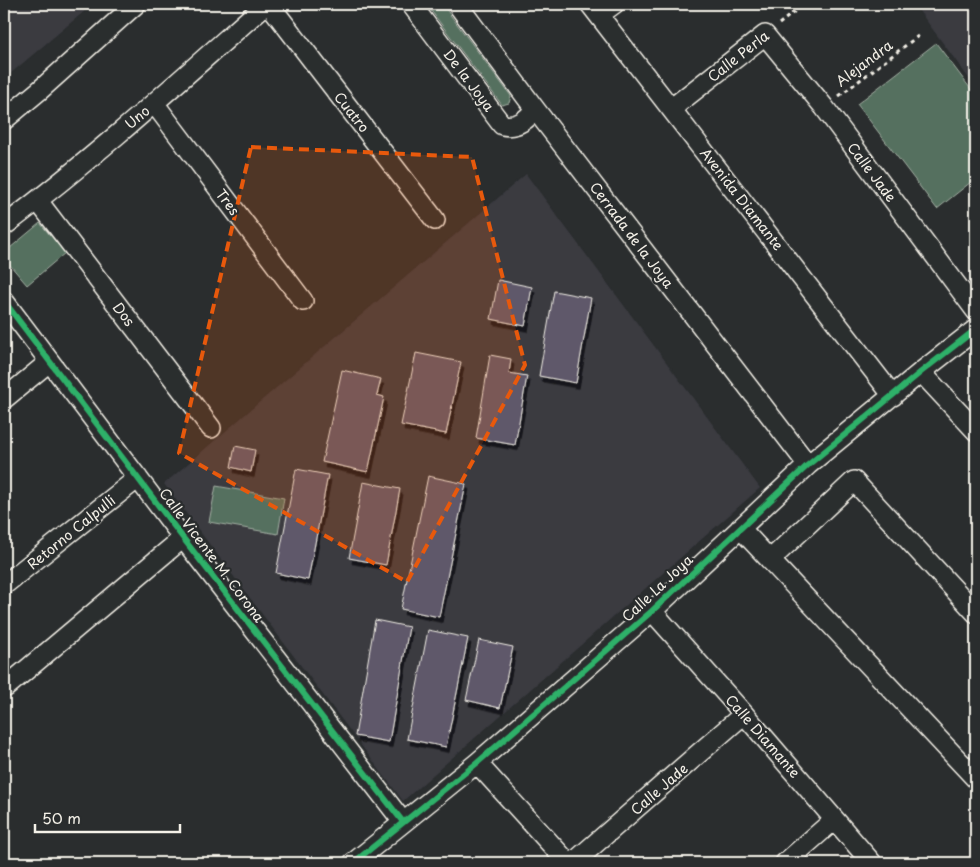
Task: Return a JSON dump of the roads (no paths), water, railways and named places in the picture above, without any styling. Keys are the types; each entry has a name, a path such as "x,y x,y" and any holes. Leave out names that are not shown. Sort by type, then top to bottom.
{"street":[{"path":"4,120 136,4"},
{"name":"Uno","path":"4,226 38,201 154,104 268,4"},
{"name":"Cuatro","path":"268,4 435,220"},
{"name":"De la Joya","path":"411,4 502,125 512,126 521,123 535,108"},
{"name":"Cerrada de la Joya","path":"457,4 808,465"},
{"path":"594,10 614,4"},
{"name":"Avenida Diamante","path":"594,10 672,108 893,396"},
{"name":"Calle Perla","path":"672,108 765,35"},
{"name":"Calle Jade","path":"765,35 824,107 976,311"},
{"name":"Tres","path":"154,104 303,301"},
{"name":"Dos","path":"38,201 211,428"},
{"name":"Calle Vicente M. Corona","path":"4,301 183,538 403,822"},
{"name":"Calle La Joya","path":"360,861 403,822 477,762 652,611 808,465 976,329"},
{"path":"4,399 50,362"},
{"path":"921,372 976,431"},
{"name":"Retorno Calpulli","path":"4,585 138,478"},
{"path":"770,559 854,481 976,613"},
{"path":"740,528 976,779"},
{"path":"6,687 183,538"},
{"name":"Calle Diamante","path":"652,611 744,714 872,863"},
{"name":"Calle Jade","path":"573,863 744,714"},
{"path":"477,762 568,863"},
{"path":"785,863 834,820"}]}
